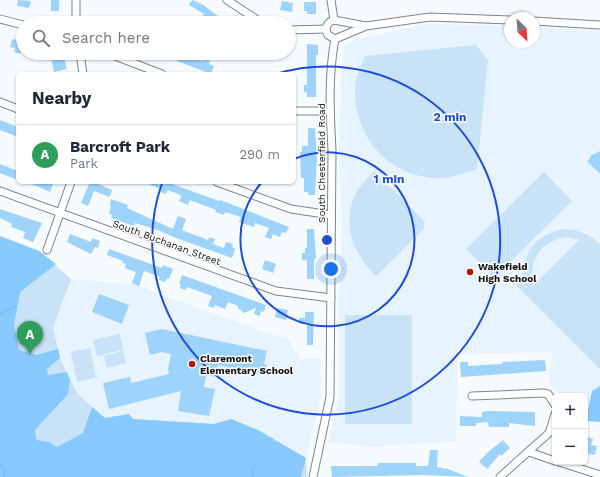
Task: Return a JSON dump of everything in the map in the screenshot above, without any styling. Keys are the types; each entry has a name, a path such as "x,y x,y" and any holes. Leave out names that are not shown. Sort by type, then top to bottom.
{"street":[{"path":"76,0 76,16"},
{"path":"331,0 334,20"},
{"path":"230,1 252,16"},
{"path":"366,26 334,20 328,23 326,29 328,35 335,39 366,26 437,17 504,20"},
{"path":"0,19 16,23"},
{"path":"540,21 600,25"},
{"path":"343,22 346,28 344,34"},
{"path":"296,30 326,29"},
{"name":"South Chesterfield Road","path":"313,477 330,397 332,150 330,111 332,55 335,39"},
{"path":"81,60 83,72"},
{"path":"125,60 157,72"},
{"path":"0,102 16,108"},
{"path":"296,111 330,111"},
{"path":"47,250 70,184"},
{"path":"222,184 290,209 331,215"},
{"name":"South Buchanan Street","path":"0,191 276,291 331,298"},
{"path":"472,396 543,393 548,394 552,400"},
{"path":"500,477 549,433 552,424"},
{"path":"528,452 552,460"},
{"path":"568,465 600,475"}],"shaded area":[{"name":"Wakefield High School","path":"428,24 504,26 504,48 540,48 540,27 600,30 600,422 588,421 588,393 560,393 548,383 553,352 463,354 463,347 458,346 456,441 371,447 328,442 336,412 339,390 339,311 342,232 339,147 342,61 345,45 356,39"},
{"path":"476,45 488,60 477,169 450,177 433,178 416,175 400,169 387,160 376,149 367,136 360,121 356,105 355,88 358,72 365,56"},
{"path":"374,171 424,221 424,229 376,276 361,258 352,238 350,227 352,204 356,193"},
{"path":"544,172 572,201 494,278 466,249"},
{"path":"563,229 574,230 588,235 600,244 600,369 513,282 518,276 523,280 525,261 532,246 545,235","holes":["566,237 579,240 533,286 532,268 534,260 543,248 557,239"]},
{"path":"0,236 39,251 71,279 53,328 60,358 78,394 103,418 129,414 133,419 214,424 231,419 258,430 306,458 307,477 0,477"},
{"path":"0,236 39,251 56,264 20,292 14,325 19,350 36,355 58,349 60,358 47,369 48,375 67,372 70,380 68,394 35,430 36,440 49,442 57,447 83,433 92,407 105,418 129,414 133,419 214,424 231,419 258,430 306,458 301,477 0,477"},
{"name":"Claremont Elementary School","path":"71,279 132,284 288,339 301,359 320,359 321,397 306,458 258,430 231,419 214,424 133,419 124,414 103,418 78,394 73,385 60,358 53,328"},
{"path":"345,315 412,315 412,424 345,424"},
{"path":"120,334 123,350 97,356 93,340"},
{"path":"90,348 96,378 77,382 71,352"},
{"path":"123,351 126,363 107,368 104,356"},
{"path":"600,386 600,422 588,421 588,411 592,391"}],"building":[{"path":"18,0 31,1 29,8 17,6"},
{"path":"51,0 59,0 59,11 51,11"},
{"path":"192,0 202,4 218,16 203,16 204,14 189,5"},
{"path":"282,1 293,3 292,12 280,10"},
{"path":"304,2 316,2 316,14 307,14 307,11 304,11"},
{"path":"12,39 16,40 16,53 14,52 15,48 10,47"},
{"path":"307,44 318,45 318,55 316,55 316,97 307,97 307,92 304,92 304,85 307,85"},
{"path":"52,60 65,60 67,69 54,72"},
{"path":"174,60 210,61 209,64 214,66 212,72 206,72"},
{"path":"0,120 16,126 16,136 0,130"},
{"path":"308,128 315,128 317,158 315,195 308,195 308,192 304,192 304,178 301,178 300,152 302,152 302,146 308,146"},
{"path":"600,151 600,174 587,161 591,157 590,156"},
{"path":"0,164 16,170 16,179 0,173"},
{"path":"32,184 53,184 50,192"},
{"path":"89,184 98,184 112,190 110,197 94,191 88,206 81,203"},
{"path":"148,184 172,184 219,201 220,200 289,227 286,233 282,232 280,237 273,234 271,239 265,237 269,228 255,223 254,227 239,222 241,217 225,212 224,215 215,212 216,210 190,200 188,205 179,201 181,197 180,195 168,190 166,194 160,192 161,189"},
{"path":"111,199 128,205 127,208 173,229 178,216 186,219 182,230 208,240 209,237 215,239 213,244 224,248 226,242 233,244 232,247 235,249 232,258 158,230 135,223 134,226 111,218 112,215 109,214"},
{"path":"0,209 42,223 33,242 23,238 25,232 11,227 12,224 0,218"},
{"path":"307,229 314,229 316,258 314,260 314,279 307,279 307,260 302,260 302,253 305,253 305,248 307,248"},
{"path":"70,234 91,242 92,238 100,241 98,248 95,247 91,254 67,242"},
{"path":"109,249 162,268 163,265 173,269 169,279 167,278 165,282 159,280 160,277 144,271 139,286 132,283 136,272 125,268 126,264 122,263 123,261 107,255"},
{"path":"265,260 276,264 273,273 262,269"},
{"path":"182,275 266,305 264,312 261,311 260,316 254,314 256,308 244,313 238,308 238,306 228,302 225,309 215,305 214,308 208,306 212,296 187,287 186,290 180,288 181,284 179,284"},
{"path":"99,294 129,305 122,324 92,312"},
{"path":"277,308 288,310 286,320 275,317"},
{"path":"305,312 314,312 313,345 307,345 307,324 299,324 299,318 305,318"},
{"path":"162,329 267,351 264,364 267,365 264,375 218,365 215,377 206,375 204,387 215,389 209,416 178,411 181,391 109,409 103,383 130,377 131,383 169,374 168,369 171,354 162,352 150,355 145,333"},
{"path":"545,360 546,371 461,377 460,362 468,362 468,366 502,364 502,362"},
{"path":"482,412 535,412 535,426 509,423 509,427 489,427 488,422 476,423 476,426 460,426 460,416 482,417"},
{"path":"588,437 593,439 591,445 597,446 595,455 588,454"},
{"path":"503,440 510,448 501,456 500,454 487,469 479,462 487,453"},
{"path":"430,450 438,450 437,467 448,469 468,477 424,475 332,477 331,466 378,466 378,463 416,463 416,466 428,466"}],"waterway":[{"path":"0,315 14,306"},
{"path":"0,464 4,467 4,476 6,477"},
{"path":"253,477 252,470 256,465"}],"place":[{"name":"Wakefield High School","path":"470,272"},
{"name":"Barcroft Park","path":"30,354"},
{"name":"Claremont Elementary School","path":"192,364"}]}
